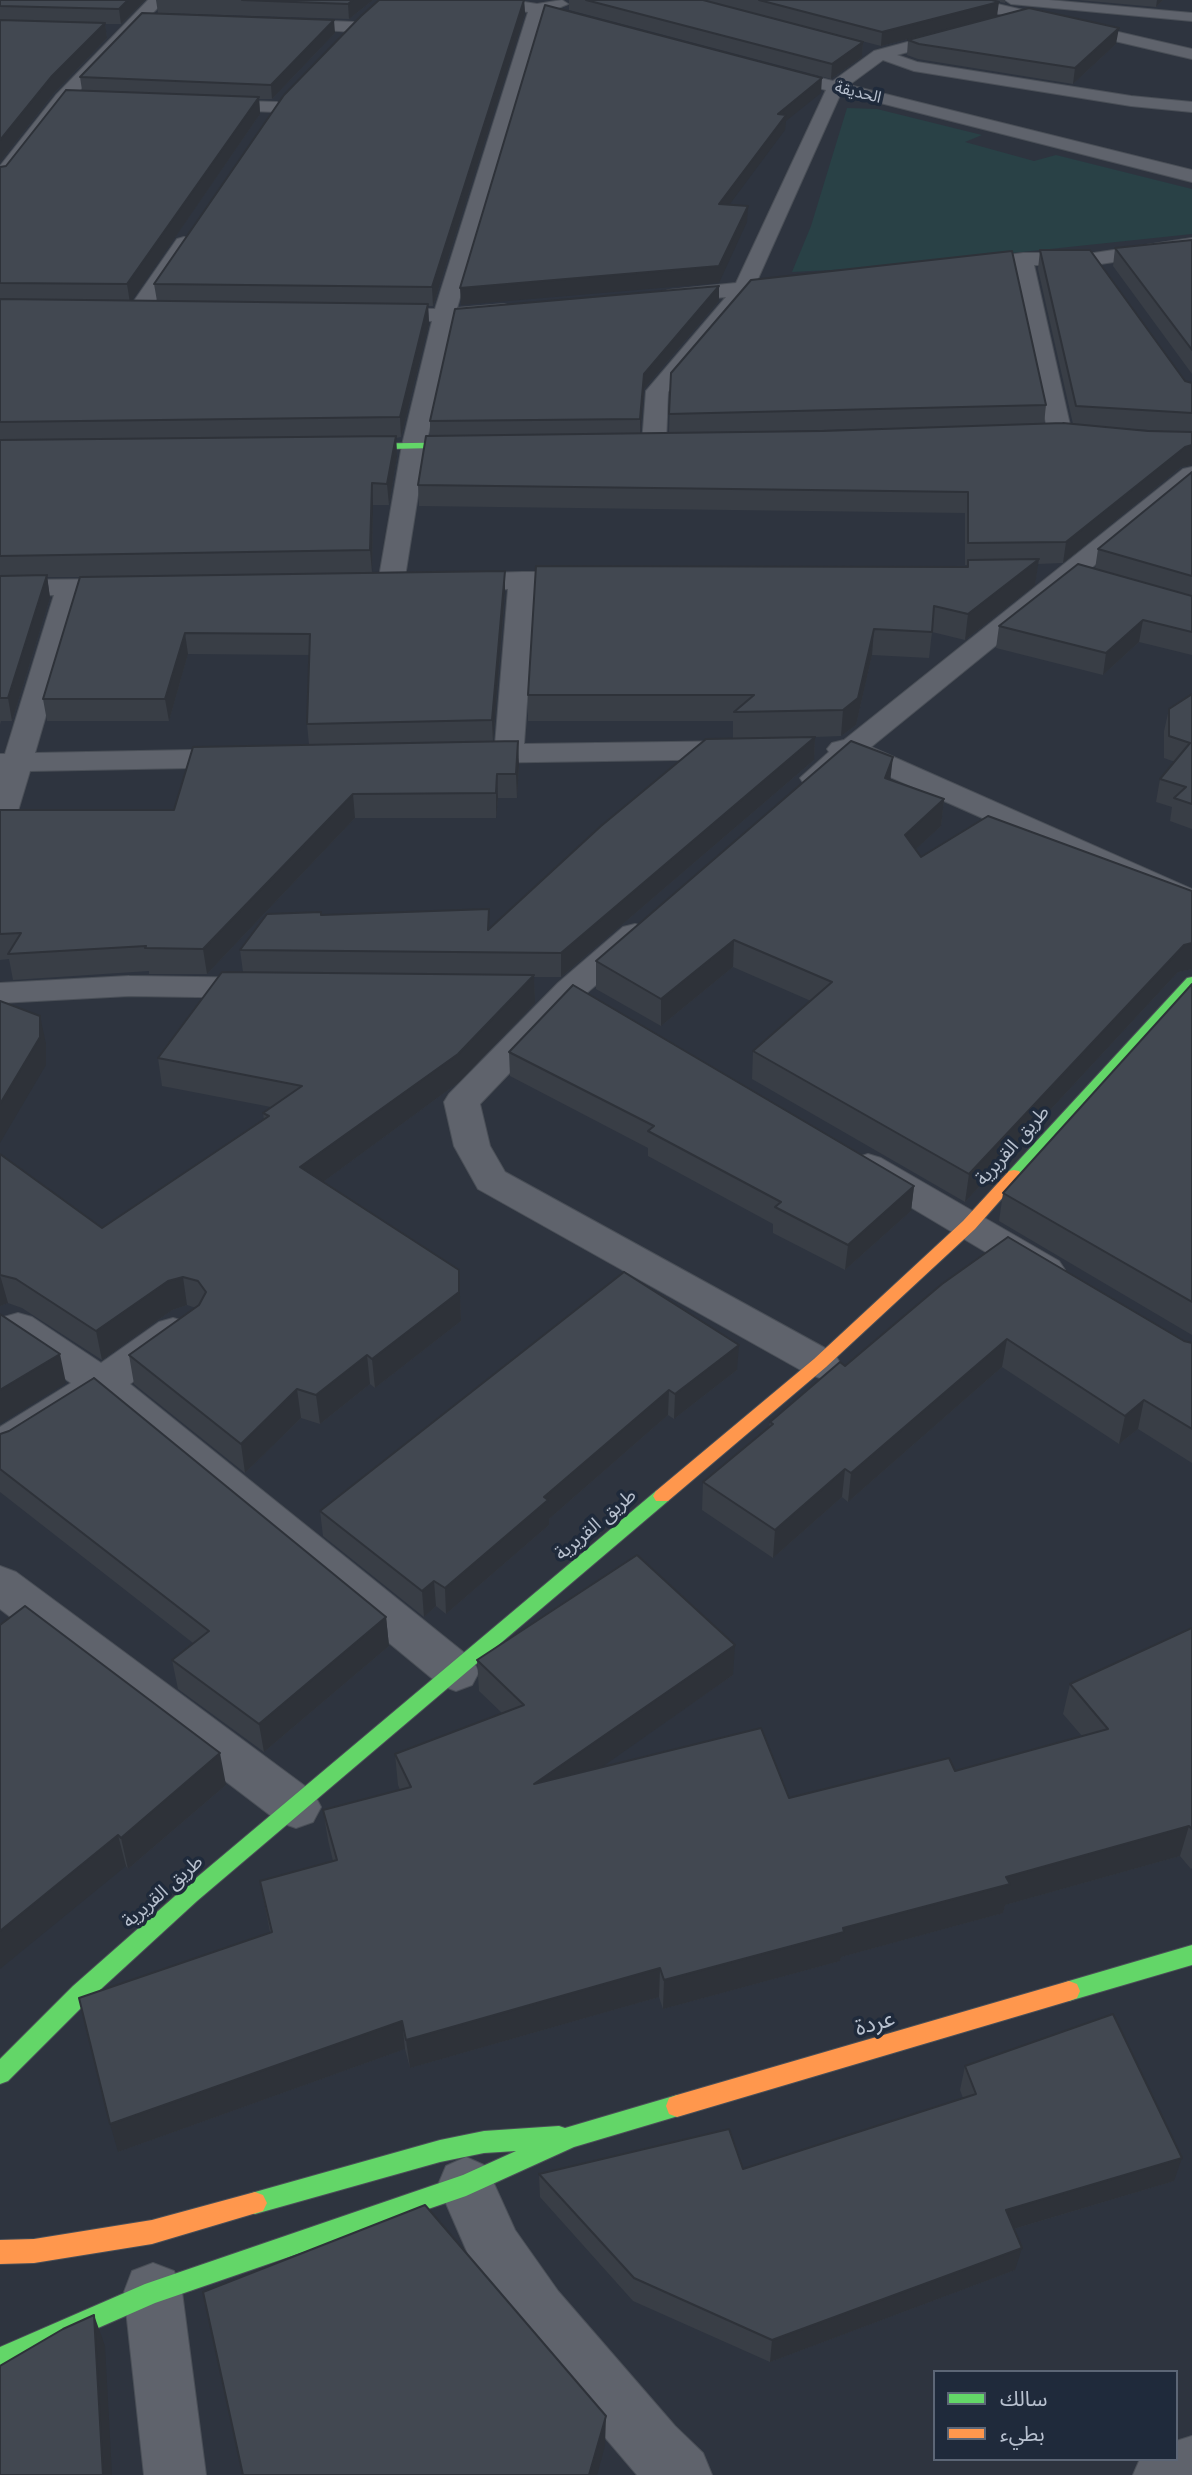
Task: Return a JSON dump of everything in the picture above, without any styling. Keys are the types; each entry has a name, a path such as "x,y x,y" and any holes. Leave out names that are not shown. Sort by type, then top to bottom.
{"street":[{"path":"0,178 62,99 141,24 157,0"},
{"path":"485,0 537,9 608,29"},
{"path":"537,9 581,0"},
{"path":"960,0 1192,54"},
{"path":"413,583 414,445 444,315 537,9"},
{"path":"655,443 657,391 743,290 835,88 881,54 1029,15"},
{"path":"261,23 360,22 335,47"},
{"path":"103,31 141,24"},
{"path":"855,47 914,66 1131,101 1192,107"},
{"name":"الحديقة","path":"755,67 1192,176"},
{"path":"62,99 89,100"},
{"path":"196,104 282,102 261,130"},
{"path":"165,312 131,311 192,232"},
{"path":"943,268 1023,259 1094,259 1192,244"},
{"path":"1023,259 1060,434"},
{"path":"1094,259 1110,281"},
{"path":"648,298 809,283"},
{"path":"360,314 444,315 526,308"},
{"path":"331,447 494,444"},
{"path":"797,793 849,748 1082,578 1192,474"},
{"path":"1029,575 1082,578"},
{"path":"363,584 618,579"},
{"path":"509,753 522,580"},
{"path":"0,588 153,586"},
{"path":"0,821 8,762 69,587"},
{"path":"808,749 849,748 1192,901"},
{"path":"440,754 767,750"},
{"path":"8,762 276,757"},
{"path":"652,919 570,990 462,1102 472,1146 491,1180 820,1363"},
{"name":"طريق القريرية","path":"0,2074 81,1993 190,1895 820,1363 969,1225 1192,981"},
{"path":"0,993 129,986 294,988"},
{"path":"528,990 570,990 605,1011"},
{"path":"840,1149 1074,1288"},
{"path":"7,1320 102,1383 456,1672"},
{"path":"0,1447 102,1383 188,1322"},
{"path":"0,1584 296,1807"},
{"name":"عردة","path":"571,2137 1192,1955"},
{"path":"0,2252 46,2250 152,2232 397,2161 484,2142 528,2137 571,2137"},
{"path":"0,2360 153,2292 466,2185 519,2164 571,2137"},
{"path":"466,2185 495,2250 537,2312 653,2448 681,2475"},
{"path":"153,2292 175,2475"},
{"path":"1164,2475 1192,2467"}],"lane":[{"path":"1011,0 1192,17"}],"green space":[{"path":"847,108 877,109 982,135 965,142 1034,161 1056,155 1192,189 1192,234 870,268 792,272 811,226"}],"building":[{"path":"0,0 128,0 119,9 0,6"},
{"path":"242,0 353,0 348,4"},
{"path":"379,0 524,0 432,287 154,284 284,95"},
{"path":"586,0 703,0 863,42 832,64"},
{"path":"759,0 992,0 999,2 882,32"},
{"path":"545,5 822,78 778,114 786,115 719,204 748,206 719,266 460,288"},
{"path":"1029,8 1119,28 1075,68 919,44 908,40"},
{"path":"142,13 334,20 271,85 80,77"},
{"path":"0,20 105,23 52,76 0,140"},
{"path":"66,90 259,97 127,284 0,283 0,167 6,166"},
{"path":"1192,240 1192,350 1115,248"},
{"path":"1040,250 1090,250 1185,381 1192,383 1192,413 1076,406"},
{"path":"1012,251 1046,405 669,414 671,373 751,280"},
{"path":"719,286 644,374 640,419 430,421 455,309"},
{"path":"0,299 428,304 400,417 0,422"},
{"path":"1063,423 1192,432 1192,445 1185,447 1066,542 968,543 968,492 418,485 426,436 822,431"},
{"path":"396,436 387,484 372,483 370,550 0,556 0,440"},
{"path":"1192,472 1192,576 1098,549"},
{"path":"1039,559 968,614 934,606 932,632 874,629 858,698 843,710 734,712 754,695 528,695 536,566 968,567 968,560"},
{"path":"1078,564 1192,596 1192,632 1143,620 1106,653 999,626"},
{"path":"505,571 492,720 307,724 310,634 185,633 165,699 43,699 80,577"},
{"path":"47,575 8,698 0,698 0,576"},
{"path":"1192,694 1192,804 1174,798 1186,787 1160,779 1190,743 1169,736 1169,709"},
{"path":"815,737 561,953 240,950 267,914 321,912 321,915 489,909 488,930 601,826 706,739"},
{"path":"518,741 516,774 497,774 496,793 353,794 203,949 145,948 146,946 8,954 21,933 0,934 0,810 174,810 193,747"},
{"path":"851,741 893,757 885,778 944,799 905,835 921,857 988,816 1192,891 1192,943 1184,945 969,1174 753,1051 832,982 734,940 661,999 596,961"},
{"path":"222,972 534,975 458,1054 300,1167 459,1270 459,1292 372,1359 367,1355 316,1395 297,1389 241,1444 129,1355 199,1305 206,1292 198,1281 183,1277 168,1281 96,1331 16,1279 0,1275 0,1154 102,1228 269,1116 263,1113 302,1086 158,1058"},
{"path":"1192,984 1192,1302 1003,1193"},
{"path":"573,985 914,1186 848,1245 775,1207 781,1202 648,1131 654,1126 509,1052"},
{"path":"0,1001 40,1016 40,1037 0,1104"},
{"path":"1008,1237 1184,1341 1192,1343 1192,1429 1144,1400 1125,1416 1007,1339 851,1473 845,1469 775,1530 703,1482 773,1424 770,1422 840,1362 845,1366 942,1284"},
{"path":"624,1272 739,1345 675,1394 669,1390 544,1497 548,1500 445,1588 434,1581 422,1591 320,1511"},
{"path":"0,1314 60,1354 0,1390"},
{"path":"94,1378 386,1617 259,1724 172,1660 209,1631 0,1469 0,1434"},
{"path":"637,1555 735,1645 534,1784 761,1728 789,1798 949,1758 955,1771 1108,1729 1070,1684 1192,1628 1192,1829 1189,1826 1006,1877 1010,1884 843,1928 844,1932 664,1980 660,1968 406,2040 402,2021 110,2124 79,1998 272,1932 260,1881 337,1860 323,1810 411,1787 395,1754 524,1705 477,1660"},
{"path":"25,1606 220,1753 121,1838 118,1835 0,1931 0,1625"},
{"path":"1113,2014 1182,2158 1006,2210 1022,2248 772,2340 634,2278 539,2174 729,2129 743,2169 976,2094 965,2066"},
{"path":"425,2205 606,2416 589,2475 243,2475 203,2292"},
{"path":"94,2315 103,2475 0,2475 0,2366 63,2329"}],"traffic: fast":[{"path":"345,447 477,445"},
{"path":"1014,1175 1192,981"},
{"path":"0,2074 81,1993 190,1895 662,1496"},
{"path":"1069,1991 1192,1955"},
{"path":"0,2359 153,2292 466,2185 571,2137 677,2106"},
{"path":"255,2203 440,2151 484,2142 559,2137"}],"traffic: slow":[{"path":"662,1496 820,1363 969,1225 1014,1175"},
{"path":"677,2106 1069,1991"},
{"path":"0,2252 34,2251 152,2232 255,2203"}]}
